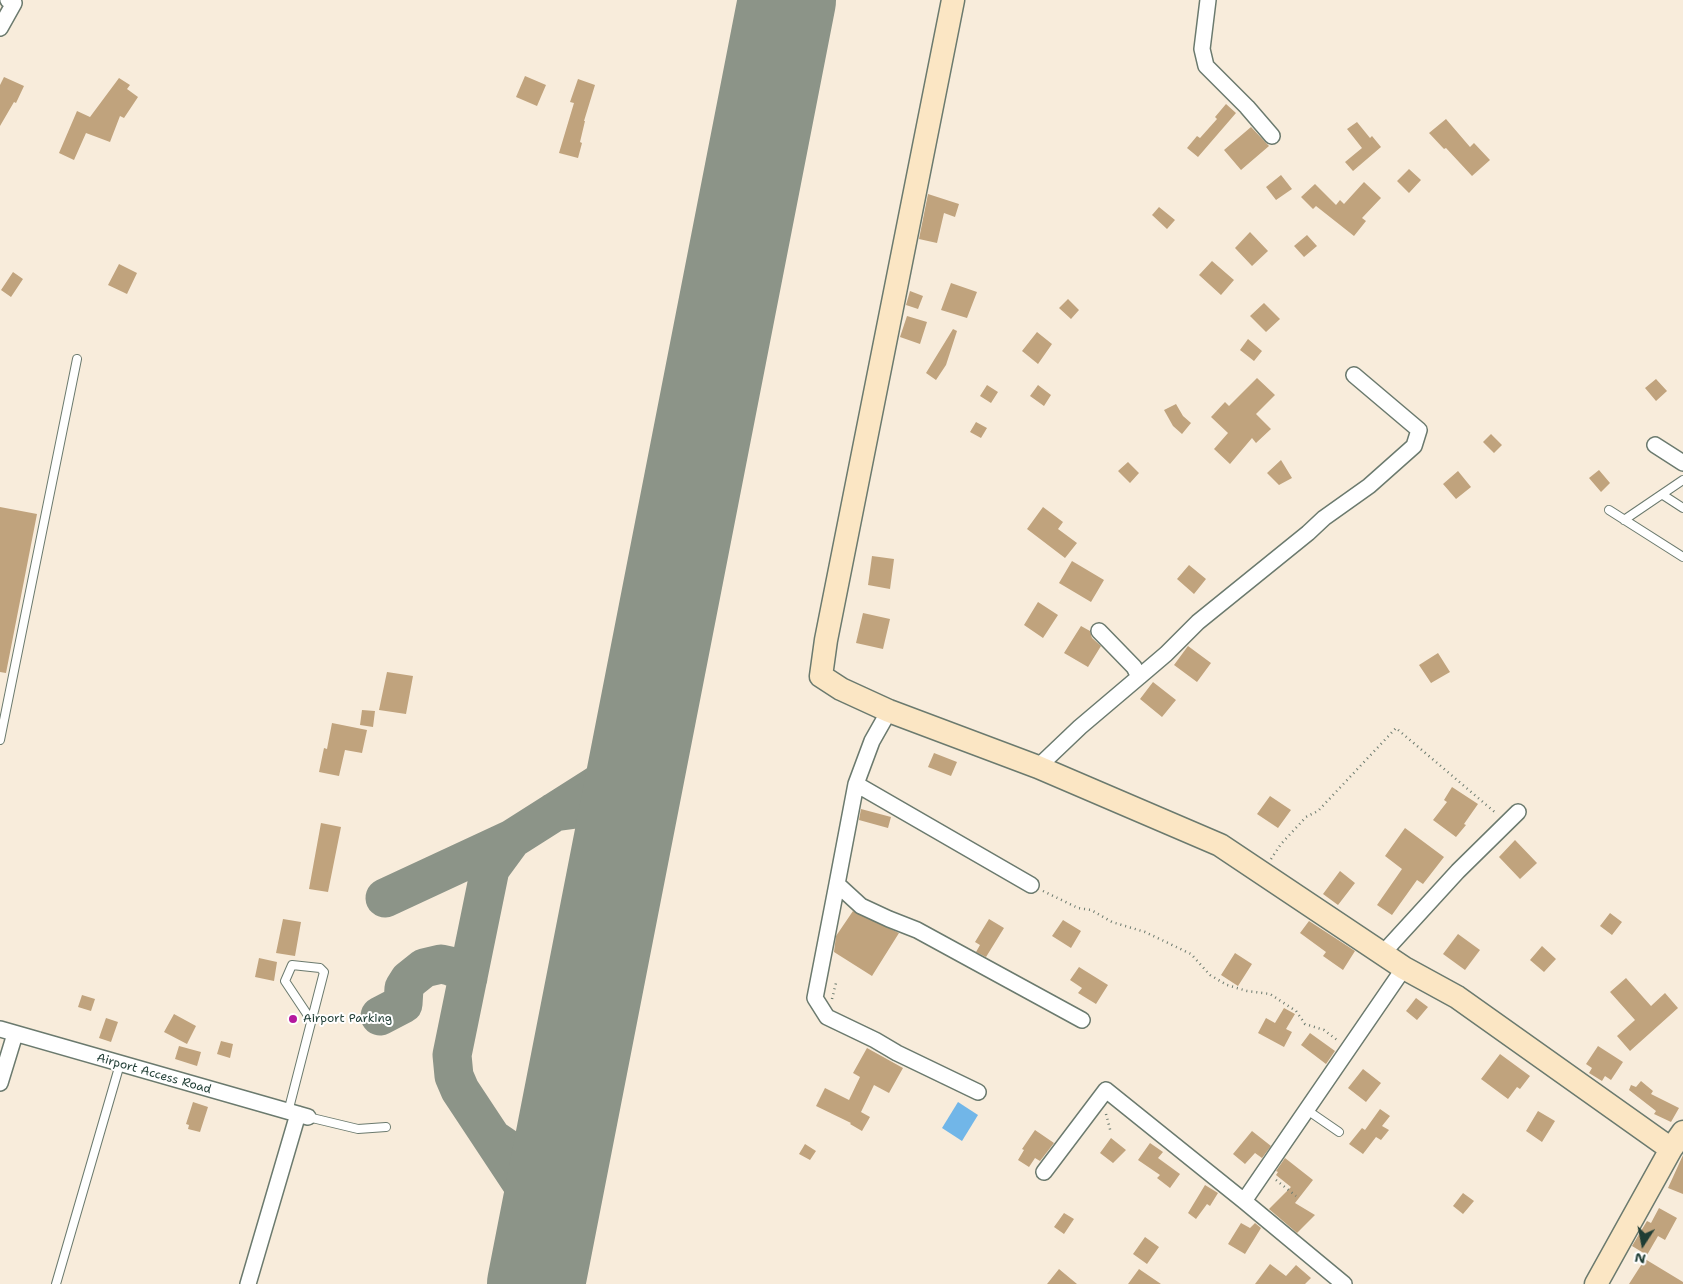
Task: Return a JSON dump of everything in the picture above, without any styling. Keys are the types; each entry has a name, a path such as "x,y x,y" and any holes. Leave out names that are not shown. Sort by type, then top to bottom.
{"street":[{"path":"0,28 14,3 8,0"},
{"path":"954,0 828,630 821,676 841,689 889,712 1038,767 1220,845 1404,968 1457,997 1614,1107 1677,1141 1596,1284"},
{"path":"1208,0 1202,49 1206,66 1247,107 1272,136"},
{"path":"1038,767 1080,727 1166,654 1198,622 1324,518 1369,486 1414,446 1419,430 1354,375"},
{"path":"1655,445 1683,463"},
{"path":"1099,631 1134,667 1139,677"},
{"path":"889,712 872,741 856,784 815,998 827,1017 978,1092"},
{"path":"856,784 1031,885"},
{"path":"1383,953 1458,871 1512,817"},
{"path":"837,884 861,906 917,930 1082,1020"},
{"path":"1244,1201 1404,968"},
{"name":"Airport Access Road","path":"0,1029 298,1114"},
{"path":"0,1083 15,1034"},
{"path":"1044,1172 1106,1090 1344,1284"},
{"path":"248,1284 298,1114"}],"lane":[{"path":"0,740 77,359"},
{"path":"1624,520 1683,480"},
{"path":"1663,495 1683,508"},
{"path":"1609,510 1683,557"},
{"path":"311,1020 285,981 292,965 320,968 324,972 311,1020 298,1114 358,1129 386,1127"},
{"path":"56,1284 120,1064"},
{"path":"1307,1110 1339,1132"}],"path":[{"path":"1263,873 1281,844 1306,817 1318,811 1396,728 1512,817"},
{"path":"1031,885 1078,908 1091,910 1112,922 1145,932 1191,954 1210,975 1227,985 1247,991 1270,994 1296,1011 1305,1024 1324,1030 1348,1048"},
{"path":"1265,1171 1296,1196"}],"water":[{"path":"958,1102 978,1115 962,1141 942,1128"}],"building":[{"path":"525,76 546,85 537,106 516,97"},
{"path":"4,77 24,86 16,103 14,102 0,126 0,85"},
{"path":"119,78 130,85 127,89 138,97 124,118 120,116 110,142 86,133 74,160 59,153 77,111 90,117"},
{"path":"578,79 595,85 584,121 580,142 582,143 578,158 559,153 574,103 570,102"},
{"path":"1226,104 1236,113 1198,157 1187,148 1197,136 1200,138 1217,119 1215,117"},
{"path":"1446,119 1470,147 1474,143 1490,160 1472,176 1429,133"},
{"path":"1357,122 1370,138 1372,136 1381,147 1353,171 1345,162 1362,148 1347,129"},
{"path":"1251,127 1269,146 1241,170 1224,150"},
{"path":"1409,169 1421,180 1409,193 1397,181"},
{"path":"1281,175 1292,189 1276,200 1266,187"},
{"path":"1364,182 1381,198 1362,218 1366,221 1354,236 1316,206 1313,209 1301,197 1315,184 1336,205 1340,200 1344,204"},
{"path":"928,194 959,204 955,217 944,213 937,243 919,239"},
{"path":"1159,207 1175,220 1167,229 1152,215"},
{"path":"1250,232 1268,251 1252,266 1235,248"},
{"path":"1307,235 1317,246 1304,257 1294,246"},
{"path":"1212,261 1234,280 1221,295 1199,275"},
{"path":"119,264 137,273 127,294 108,285"},
{"path":"13,272 23,279 11,297 1,290"},
{"path":"951,283 977,292 967,318 941,310"},
{"path":"910,291 923,296 918,309 906,305"},
{"path":"1068,299 1079,310 1071,319 1059,308"},
{"path":"1264,303 1280,319 1266,332 1250,316"},
{"path":"907,316 927,322 920,344 900,337"},
{"path":"953,329 957,331 946,365 936,380 926,373"},
{"path":"1037,332 1052,344 1038,364 1022,351"},
{"path":"1248,339 1262,351 1254,361 1240,350"},
{"path":"1257,378 1275,395 1256,414 1271,429 1256,443 1252,438 1230,464 1214,449 1228,433 1211,417 1225,402 1229,406"},
{"path":"1656,379 1667,391 1656,401 1645,388"},
{"path":"987,385 998,392 991,403 980,396"},
{"path":"1038,385 1051,395 1044,406 1030,396"},
{"path":"1176,404 1183,416 1191,423 1182,434 1173,426 1164,410"},
{"path":"976,422 987,428 981,438 970,432"},
{"path":"1491,434 1502,445 1494,453 1483,442"},
{"path":"1281,460 1292,478 1279,485 1267,473"},
{"path":"1128,462 1139,473 1130,483 1118,471"},
{"path":"1599,470 1610,483 1601,492 1589,478"},
{"path":"1458,471 1471,487 1456,499 1443,484"},
{"path":"0,507 37,514 6,673 0,672"},
{"path":"1043,507 1063,522 1058,529 1077,543 1065,558 1027,529"},
{"path":"872,556 894,559 890,589 868,585"},
{"path":"1072,561 1104,580 1091,602 1059,583"},
{"path":"1189,565 1206,579 1194,594 1177,579"},
{"path":"1038,602 1058,615 1043,638 1024,625"},
{"path":"863,613 890,619 883,649 856,643"},
{"path":"1081,626 1090,631 1092,638 1101,646 1088,667 1064,653"},
{"path":"1188,646 1211,663 1197,682 1174,665"},
{"path":"1438,653 1450,672 1431,683 1419,665"},
{"path":"387,672 413,676 406,714 379,710"},
{"path":"1153,682 1176,700 1162,717 1140,699"},
{"path":"362,710 375,711 373,727 360,725"},
{"path":"332,723 367,730 362,753 345,750 339,776 319,772 324,748 327,749"},
{"path":"934,753 957,762 951,776 928,767"},
{"path":"1452,787 1478,804 1464,824 1466,825 1456,837 1433,820 1447,802 1444,800"},
{"path":"1270,796 1291,810 1278,828 1257,814"},
{"path":"861,809 891,817 888,828 859,820"},
{"path":"321,823 341,827 328,892 309,889"},
{"path":"1405,828 1444,857 1423,884 1417,880 1392,915 1377,905 1402,869 1385,856"},
{"path":"1515,840 1537,863 1520,879 1499,857"},
{"path":"1340,871 1355,883 1338,905 1323,894"},
{"path":"853,911 899,933 872,976 834,952 836,936"},
{"path":"1610,913 1622,922 1612,935 1600,926"},
{"path":"283,919 301,922 295,956 276,953"},
{"path":"989,919 1004,928 986,957 976,952 980,945 975,942"},
{"path":"1063,920 1081,931 1071,948 1052,936"},
{"path":"1309,921 1355,951 1343,970 1323,956 1326,952 1300,933"},
{"path":"1458,934 1480,950 1465,970 1443,954"},
{"path":"1542,946 1556,959 1544,972 1530,960"},
{"path":"1235,953 1252,964 1238,986 1221,975"},
{"path":"259,958 277,962 274,981 255,977"},
{"path":"1079,967 1108,985 1096,1004 1078,993 1082,988 1070,980"},
{"path":"1626,978 1651,1006 1665,993 1678,1008 1630,1051 1617,1036 1635,1020 1610,992"},
{"path":"82,995 95,999 91,1011 78,1007"},
{"path":"1416,998 1428,1007 1417,1020 1406,1011"},
{"path":"1284,1008 1295,1014 1286,1029 1292,1032 1284,1047 1258,1033 1266,1018 1275,1023"},
{"path":"174,1014 196,1026 187,1044 164,1032"},
{"path":"106,1018 118,1022 111,1042 99,1038"},
{"path":"1310,1033 1335,1051 1326,1064 1301,1045"},
{"path":"221,1041 233,1044 230,1058 217,1054"},
{"path":"179,1046 201,1052 197,1066 175,1059"},
{"path":"1598,1046 1623,1062 1611,1080 1605,1076 1602,1081 1589,1073 1592,1068 1586,1064"},
{"path":"867,1048 903,1068 889,1093 874,1085 861,1112 870,1117 862,1131 851,1123 816,1106 825,1088 849,1100 860,1077 853,1073"},
{"path":"1500,1054 1530,1076 1520,1089 1517,1087 1508,1099 1481,1079"},
{"path":"1363,1069 1381,1083 1366,1102 1348,1088"},
{"path":"1641,1081 1653,1091 1651,1094 1679,1108 1671,1122 1654,1114 1656,1111 1629,1090 1631,1085 1636,1087"},
{"path":"193,1102 208,1107 200,1132 188,1129 189,1125 186,1124"},
{"path":"1380,1109 1390,1116 1382,1126 1389,1130 1381,1140 1376,1137 1363,1154 1349,1144 1362,1128 1365,1130"},
{"path":"1538,1111 1555,1121 1542,1142 1526,1131"},
{"path":"1035,1130 1054,1143 1040,1161 1035,1158 1029,1167 1018,1160 1024,1150 1022,1149"},
{"path":"1252,1131 1271,1146 1262,1158 1255,1153 1245,1164 1233,1154"},
{"path":"1111,1138 1126,1150 1113,1163 1100,1153"},
{"path":"1150,1143 1163,1152 1158,1158 1180,1174 1170,1188 1157,1178 1160,1175 1138,1160"},
{"path":"805,1144 816,1151 810,1160 799,1154"},
{"path":"1683,1155 1683,1194 1668,1188"},
{"path":"1285,1158 1313,1180 1295,1203 1315,1215 1297,1233 1269,1209 1291,1187 1276,1175 1278,1172 1276,1171"},
{"path":"1205,1185 1218,1193 1210,1206 1207,1204 1196,1219 1188,1213"},
{"path":"1463,1193 1474,1201 1463,1214 1453,1206"},
{"path":"1659,1208 1677,1218 1665,1240 1658,1236 1647,1255 1632,1246 1647,1221 1651,1223"},
{"path":"1064,1213 1074,1219 1064,1234 1054,1227"},
{"path":"1241,1223 1250,1228 1255,1223 1261,1228 1245,1254 1228,1244"},
{"path":"1145,1237 1159,1247 1147,1264 1133,1254"},
{"path":"1645,1259 1683,1282 1683,1284 1629,1284"},
{"path":"1270,1264 1286,1276 1296,1265 1311,1278 1305,1284 1255,1284"},
{"path":"1059,1269 1077,1284 1047,1284"},
{"path":"1139,1269 1161,1284 1128,1284"}],"taxiway":[{"path":"385,898 512,839 638,759"},
{"path":"554,812 576,809 589,811 599,815 616,831 618,840 613,889"},
{"path":"512,839 490,869 452,1055 454,1076 460,1090 548,1223"},
{"path":"380,1016 403,1004 404,988 409,980 424,968 441,964 450,966 462,971 468,978"},
{"path":"493,1139 512,1152 524,1154 537,1151 560,1135 570,1110"}],"runway":[{"path":"536,1284 787,0"}],"place":[{"name":"Airport Parking","path":"293,1019"}]}
